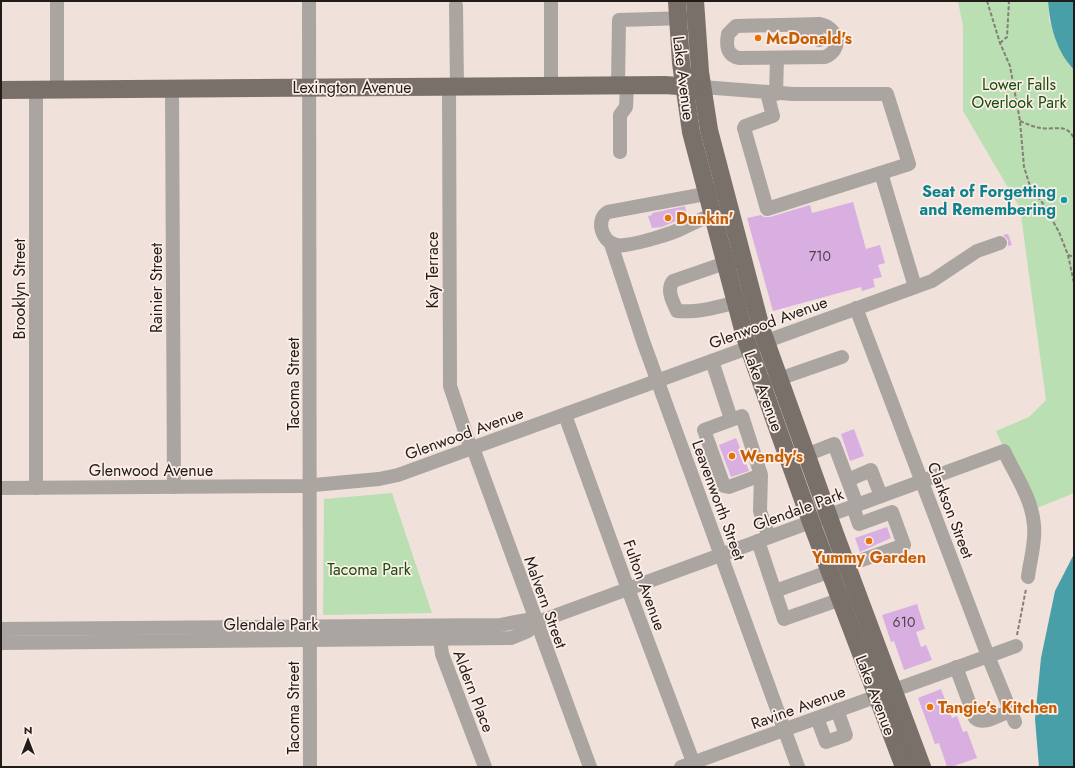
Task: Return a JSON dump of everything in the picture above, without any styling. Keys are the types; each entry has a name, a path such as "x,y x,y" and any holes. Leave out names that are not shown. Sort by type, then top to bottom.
{"main road":[{"name":"Lake Avenue","path":"677,9 684,86 691,132 748,348 829,571 904,767"},
{"name":"Lake Avenue","path":"695,9 702,87 710,136 765,342 922,767"},
{"name":"Lexington Avenue","path":"1,90 622,85 702,87"}],"street":[{"path":"57,1 58,90"},
{"name":"Tacoma Street","path":"309,1 310,767"},
{"path":"551,1 551,86"},
{"name":"Kay Terrace","path":"456,5 453,87 450,386 472,449"},
{"path":"620,152 620,116 626,107 622,85 619,20 677,9 695,9"},
{"path":"820,24 834,31 836,36 836,47 830,55 825,58 796,58 739,58 730,54 727,46 728,34 732,28 742,25 820,24"},
{"path":"742,25 746,29 752,30 815,31 819,41 815,51 796,58"},
{"path":"702,87 772,94 887,94 909,164 767,209 744,128 745,126 773,116 772,94 776,58"},
{"name":"Rainier Street","path":"172,89 174,487"},
{"name":"Brooklyn Street","path":"36,90 36,488"},
{"path":"881,173 915,287"},
{"path":"706,193 724,190"},
{"name":"Leavenworth Street","path":"706,193 615,210 605,214 601,222 606,241 610,244 620,277 798,767"},
{"path":"610,244 625,245 654,237 685,228 712,214 729,210"},
{"name":"Glenwood Avenue","path":"1,488 310,485 392,477 932,281 977,251 1000,243"},
{"path":"742,258 672,281 670,285 670,295 677,311 714,307 753,298"},
{"name":"Clarkson Street","path":"856,308 923,481 988,656 1015,722"},
{"path":"762,385 842,357"},
{"path":"712,361 731,420"},
{"name":"Fulton Avenue","path":"565,415 690,766"},
{"path":"761,475 729,486 724,486 704,430 742,416 761,475 760,511 763,539 775,591 784,619 857,593"},
{"path":"806,455 834,444 848,480 858,524 892,512"},
{"name":"Malvern Street","path":"472,449 535,623 590,767"},
{"name":"Glendale Park","path":"1,643 310,634 439,632 511,638 528,631 535,623 1004,451 1032,510 1034,532 1027,581"},
{"path":"775,591 904,545 892,512 871,470 848,480"},
{"name":"Glendale Park","path":"1,629 310,634"},
{"name":"Aldern Place","path":"439,632 442,654 485,767"},
{"name":"Ravine Avenue","path":"690,766 785,729 1016,646"},
{"path":"956,668 975,718 978,721 982,722 1003,714"},
{"path":"817,718 826,742 846,735 837,710"}],"path":[{"path":"987,1 1000,43 1010,66 1020,121 1024,167 1030,186 1053,221 1068,255 1074,283"},
{"path":"1000,43 1007,37 1009,1"},
{"path":"1020,121 1043,128 1053,126 1065,129 1074,139"},
{"path":"1068,255 1074,257"},
{"path":"1016,646 1016,638 1027,581"}],"green space":[{"name":"Lower Falls Overlook Park","path":"958,1 1048,1 1049,20 1069,65 1074,70 1074,493 1032,510 996,431 1029,417 1046,400 1020,208 963,111 963,26"},
{"name":"Tacoma Park","path":"392,493 432,613 323,615 324,499"}],"water":[{"path":"1048,1 1074,1 1074,70 1058,46 1050,20"},
{"path":"1074,554 1074,767 1039,767 1035,719 1041,658 1055,591"}],"building":[{"path":"853,202 866,249 880,245 885,263 878,265 882,277 873,279 875,287 862,291 861,287 773,311 747,218 761,215 764,217 770,217 810,205 812,213"},
{"name":"Dunkin'","path":"685,206 687,216 662,227 652,228 648,216 652,215 652,213"},
{"path":"1008,234 1012,245 1008,246 1008,240 1003,235"},
{"path":"854,429 864,456 850,461 841,434"},
{"path":"736,438 749,471 731,477 719,445"},
{"name":"Yummy Garden","path":"887,527 891,538 860,552 855,538"},
{"path":"917,604 925,629 916,632 921,647 926,645 932,660 904,670 894,641 891,642 882,615"},
{"path":"941,689 952,718 957,716 963,732 967,731 977,758 951,767 947,767 939,743 935,744 918,698"}],"place":[{"name":"McDonald's","path":"758,38"},
{"name":"Seat of Forgetting and Remembering","path":"1064,200"},
{"name":"Dunkin'","path":"668,218"},
{"name":"Wendy's","path":"732,456"},
{"name":"Yummy Garden","path":"869,541"},
{"name":"Tangie's Kitchen","path":"930,707"}]}
